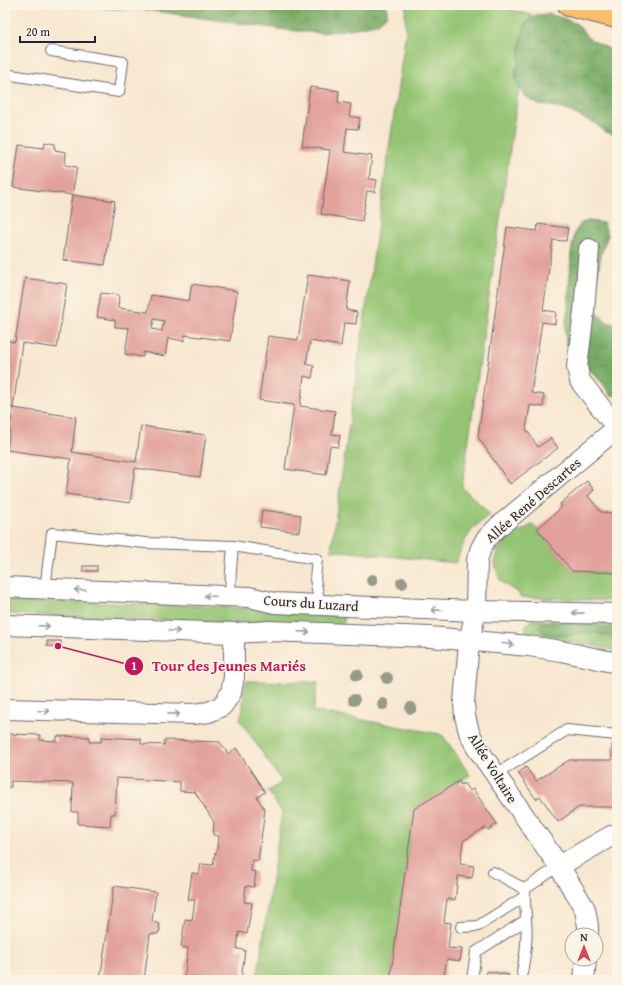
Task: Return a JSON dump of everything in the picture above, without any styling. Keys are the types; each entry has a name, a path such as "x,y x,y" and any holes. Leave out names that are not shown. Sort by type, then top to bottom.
{"highway":[{"path":"569,5 617,17"}],"street":[{"path":"589,249 584,311 577,366 580,381 617,428"},
{"name":"Allée René Descartes","path":"476,611 477,560 486,539 498,527 617,428"},
{"name":"Cours du Luzard","path":"5,587 249,597 275,603 320,605 476,611 617,614"},
{"name":"Allée Voltaire","path":"476,611 470,641 464,704 465,716 470,732 477,748 558,866 585,909 588,927"},
{"name":"Cours du Luzard","path":"5,625 234,634 269,631 430,637 529,646 581,654 617,663"},
{"path":"5,709 185,714 209,712 222,706 231,693 234,677 234,634"},
{"path":"558,866 611,836 617,836"},
{"path":"584,980 585,967"}],"lane":[{"path":"5,74 119,92 123,62 51,51"},
{"path":"45,589 52,533 146,542 233,546 317,559 315,579 320,605"},
{"path":"230,597 233,546"},
{"path":"495,775 567,730 617,734"},
{"path":"461,927 478,926 558,866"},
{"path":"493,872 524,893"},
{"path":"522,973 527,942 524,893"},
{"path":"472,980 476,952 526,920"}],"green space":[{"path":"84,5 387,5 387,15 377,24 322,33 286,30 140,9 110,9"},
{"path":"406,5 490,5 532,15 517,100 462,487 490,514 475,527 467,537 456,563 331,550 406,31"},
{"path":"548,14 577,24 588,38 609,49 617,51 617,136 606,132 594,123 571,112 551,106 539,105 527,98 522,93 516,81 516,69 519,63 521,38 527,22 537,15"},
{"path":"589,221 603,223 608,235 602,251 594,293 597,314 608,322 617,325 617,396 610,395 603,384 575,357 566,344 565,329 568,308 571,253 575,232 581,223"},
{"path":"532,525 572,571 617,573 617,601 520,597 519,593 503,583 496,569 495,561 500,547 505,541 518,532"},
{"path":"9,600 173,605 345,613 343,627 8,614"},
{"path":"532,620 617,623 617,651 591,645 530,636 525,627"},
{"path":"541,623 579,624 617,630 617,641 607,636 595,633 578,633 568,636 544,633 538,627"},
{"path":"247,681 318,682 313,711 440,734 444,737 470,775 414,810 390,980 257,980 282,812 268,791 282,782 240,720 244,690"}],"building":[{"path":"310,87 339,91 338,102 351,104 349,116 360,118 358,129 347,128 344,152 372,156 369,179 377,180 375,192 367,191 362,221 321,214 330,150 302,146"},
{"path":"45,142 55,144 55,150 66,152 65,165 77,167 72,195 13,187 19,145 44,148"},
{"path":"72,195 115,201 105,265 63,260"},
{"path":"538,224 568,228 566,241 553,240 543,310 556,312 555,324 542,322 531,393 544,395 543,407 530,405 526,429 538,447 551,438 558,448 510,484 478,437 507,227 537,231"},
{"path":"308,275 350,281 346,310 357,312 356,324 344,323 341,346 310,341 306,364 314,366 312,378 304,376 300,406 335,411 332,434 340,435 338,447 330,446 326,475 285,469 294,405 259,400 268,336 298,340"},
{"path":"25,278 67,284 57,348 22,343 13,408 5,407 5,340 15,342"},
{"path":"192,284 237,291 230,341 185,335 184,341 168,338 165,356 143,352 143,357 125,354 129,328 115,327 115,320 97,317 101,293 119,295 118,308 148,312 151,295 189,301","holes":["154,319 164,321 162,331 152,329"]},
{"path":"13,408 76,417 72,452 136,462 141,426 206,435 200,477 135,468 130,503 66,494 71,459 7,450"},
{"path":"587,481 594,490 588,496 601,512 617,513 617,573 572,571 537,529 562,507 560,504"},
{"path":"262,510 301,515 299,532 260,527"},
{"path":"83,566 97,566 97,571 83,571"},
{"path":"47,641 61,641 61,647 47,646"},
{"path":"8,734 40,735 40,740 57,741 57,736 89,737 89,742 101,742 101,737 141,739 141,744 164,745 164,740 220,742 228,754 236,748 265,792 257,797 265,810 258,861 252,860 251,871 256,872 254,887 246,886 244,902 252,903 247,934 239,932 237,949 245,950 241,980 184,980 188,948 181,947 185,919 192,920 195,900 188,900 192,873 199,874 201,864 213,865 219,836 213,835 214,822 195,792 180,791 180,782 117,778 115,814 111,814 110,826 78,824 78,812 72,812 73,783 11,781 11,787 5,787 5,739 7,739"},
{"path":"612,744 617,744 617,807 579,807 558,822 540,796 536,799 518,773 526,767 536,781 569,760 612,760"},
{"path":"459,781 461,785 464,783 469,791 473,789 497,824 488,830 486,827 463,841 460,864 474,866 472,878 458,876 455,900 447,899 444,922 451,923 448,948 462,949 460,961 447,959 443,980 390,980 414,809"},
{"path":"114,886 156,892 152,921 159,924 160,929 157,934 150,934 144,980 100,980"},
{"path":"487,971 509,975 508,980 485,980"}],"place":[{"name":"Tour des Jeunes Mariés","path":"58,646"}]}
